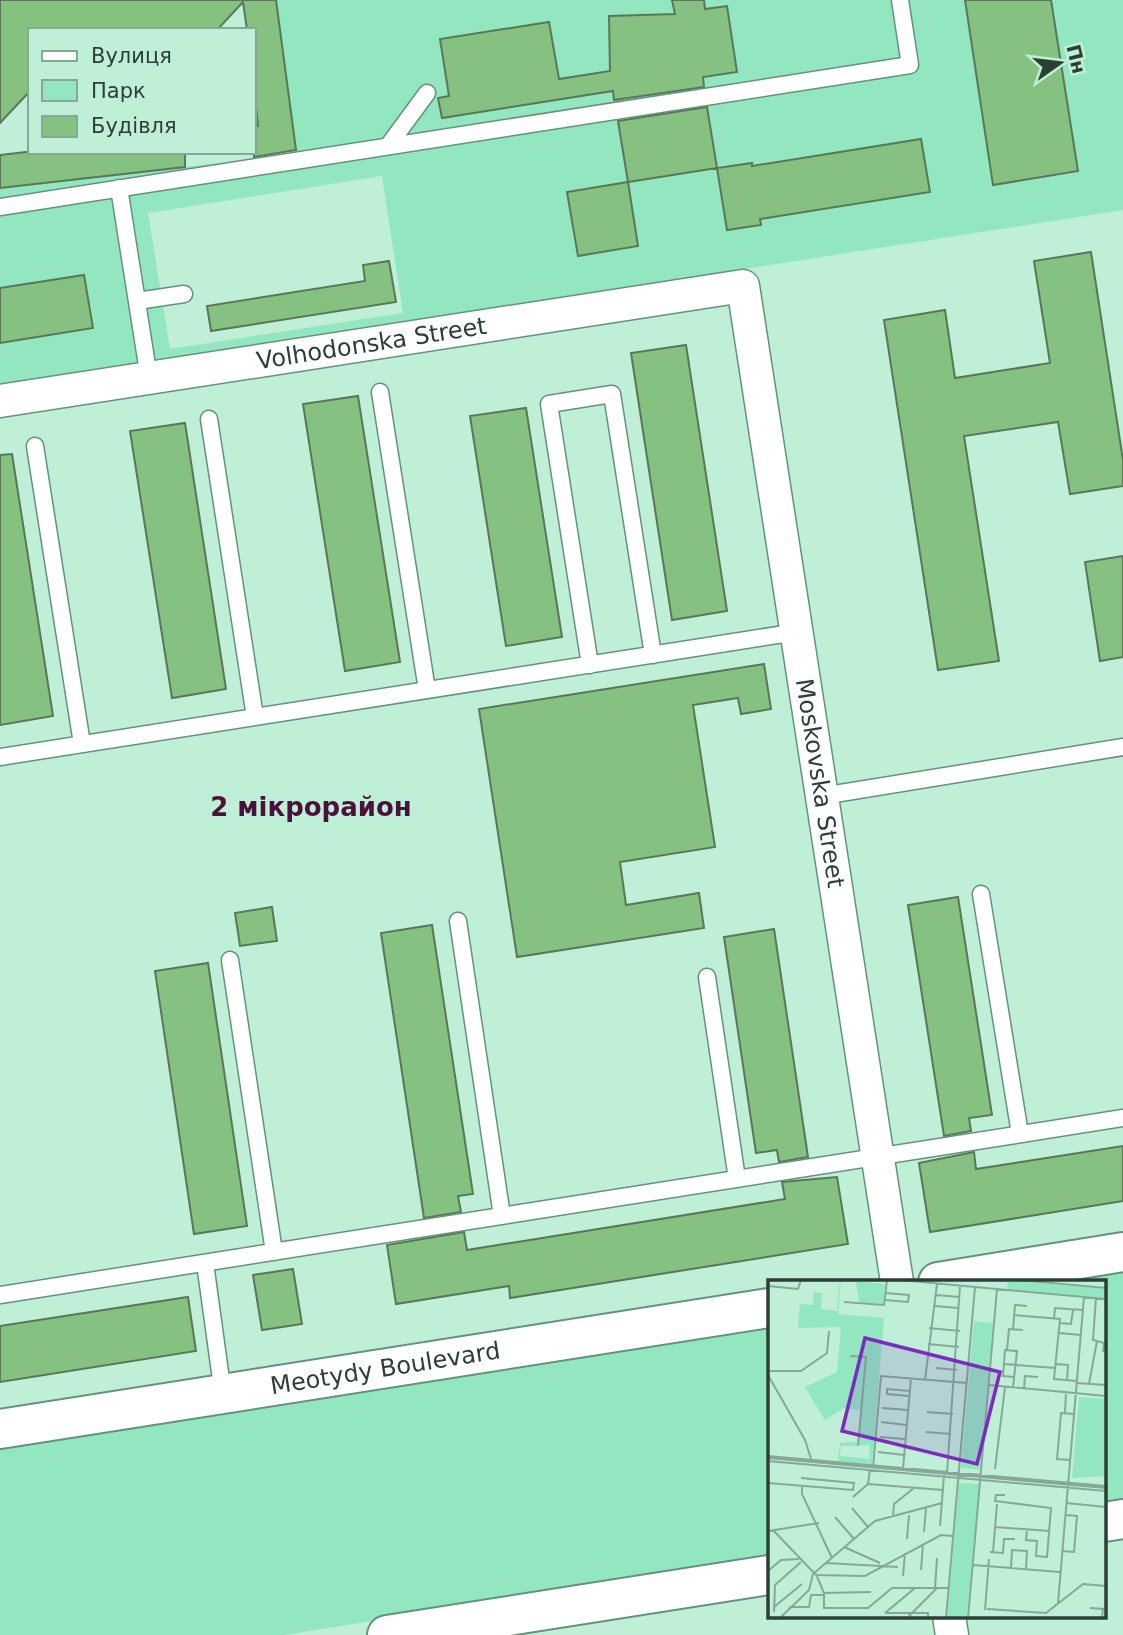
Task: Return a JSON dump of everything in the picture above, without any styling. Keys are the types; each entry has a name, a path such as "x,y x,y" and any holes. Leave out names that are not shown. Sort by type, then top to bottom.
{"street":[{"name":"Volhodonska Street","path":"0,401 743,286"},
{"name":"Moskovska Street","path":"743,286 897,1280"},
{"path":"950,1280 1123,1252"},
{"name":"Meotydy Boulevard","path":"0,1429 768,1308"},
{"path":"387,1635 768,1575"}],"lane":[{"path":"0,207 910,65 900,0"},
{"path":"388,146 427,93"},
{"path":"119,188 149,378"},
{"path":"137,301 184,294"},
{"path":"380,392 426,690"},
{"path":"590,665 549,404 599,396 612,394 653,655"},
{"path":"209,419 255,717"},
{"path":"35,446 82,744"},
{"path":"0,757 796,632"},
{"path":"822,796 1123,747"},
{"path":"981,894 1020,1134"},
{"path":"458,921 502,1216"},
{"path":"230,960 274,1252"},
{"path":"706,976 737,1179"},
{"path":"0,1295 1123,1118"},
{"path":"205,1263 223,1394"}],"green space":[{"path":"276,0 1123,0 1123,210 0,385 0,188 297,154","holes":["382,176 403,313 170,349 148,213"]},
{"path":"1123,1268 1123,1503 1106,1506 1106,1280 1052,1280"},
{"path":"768,1324 768,1558 284,1635 0,1635 0,1446"}],"building":[{"path":"0,0 276,0 296,150 254,157 258,126 256,28 247,28 243,2 219,28 28,28 28,93 0,123"},
{"path":"672,0 704,0 705,9 727,6 737,72 703,77 704,87 614,100 613,91 442,118 438,98 449,96 440,39 549,22 559,79 610,71 609,16 675,14"},
{"path":"965,0 1051,0 1078,171 993,185"},
{"path":"707,107 717,168 628,182 618,121"},
{"path":"921,139 930,192 760,219 761,225 727,230 717,168 752,163 752,166"},
{"path":"26,152 185,154 185,167 0,188 0,155"},
{"path":"628,182 638,246 578,256 567,192"},
{"path":"1091,252 1123,460 1123,486 1070,494 1058,422 964,436 999,661 938,670 884,320 945,310 955,378 1050,363 1034,261"},
{"path":"389,261 396,302 211,331 207,306 365,281 363,265"},
{"path":"84,275 93,328 0,343 0,288"},
{"path":"686,345 727,611 672,620 631,353"},
{"path":"358,396 400,662 345,671 303,404"},
{"path":"526,408 562,637 506,646 470,416"},
{"path":"185,423 226,689 172,698 130,431"},
{"path":"12,454 53,716 0,725 0,455"},
{"path":"1123,556 1123,657 1100,661 1085,562"},
{"path":"764,664 771,709 741,714 738,698 693,705 715,847 620,862 626,905 699,893 704,928 517,957 479,709"},
{"path":"958,897 992,1115 969,1118 971,1131 944,1136 908,905"},
{"path":"272,907 277,941 240,946 235,913"},
{"path":"432,925 473,1194 458,1196 461,1212 424,1218 381,933"},
{"path":"774,929 808,1157 779,1162 777,1150 756,1153 724,937"},
{"path":"208,963 247,1226 194,1234 155,971"},
{"path":"1123,1146 1123,1201 930,1232 919,1163 974,1152 976,1169"},
{"path":"837,1177 848,1244 510,1298 509,1286 396,1304 387,1245 464,1232 467,1250 785,1199 782,1182"},
{"path":"293,1269 302,1324 262,1330 253,1275"},
{"path":"188,1297 196,1351 0,1382 0,1326"}],"district":[{"name":"2 мікрорайон","path":"311,807"}]}
